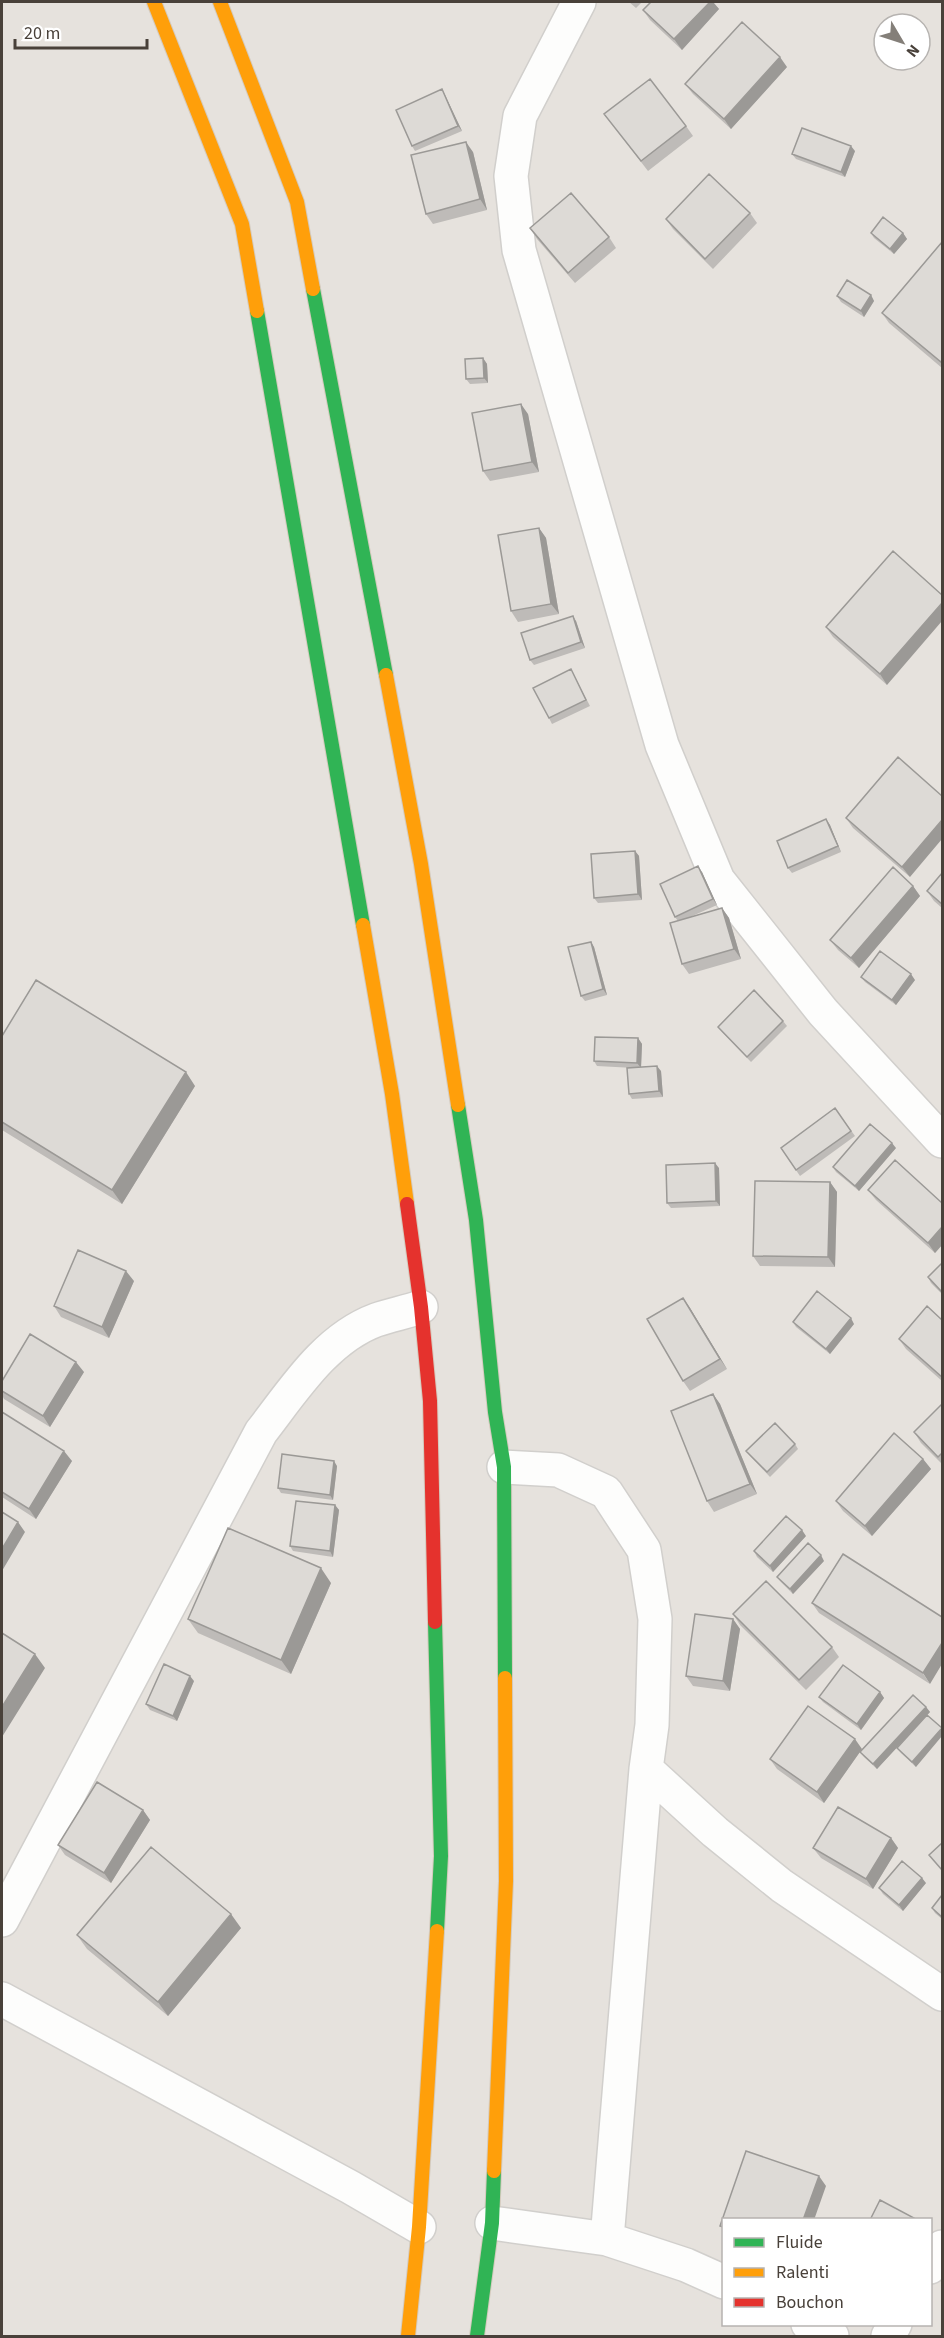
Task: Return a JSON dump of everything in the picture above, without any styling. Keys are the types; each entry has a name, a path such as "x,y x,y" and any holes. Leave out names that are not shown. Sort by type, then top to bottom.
{"main road":[{"path":"154,2 242,224 392,1094 421,1307 430,1401 441,1856 420,2227 408,2337"},
{"path":"219,2 297,202 421,864 476,1220 495,1412 504,1467 506,1881 492,2223 477,2337"}],"street":[{"path":"579,2 520,116 511,176 519,250 662,745 718,880 823,1012 942,1141"},
{"path":"2,1920 261,1432 311,1366 344,1338 374,1321 421,1307"},
{"path":"504,1467 558,1470 606,1492 644,1550 655,1619 652,1725 646,1769 607,2239"},
{"path":"646,1769 715,1832 782,1886 942,1994"},
{"path":"2,1999 420,2227"},
{"path":"492,2223 607,2239 686,2265 722,2282"},
{"path":"932,2263 942,2247"},
{"path":"810,2326 832,2337"}],"shaded area":[{"path":"2,2 942,2 942,2336 2,2336"}],"building":[{"path":"651,2 710,2 674,39 643,10"},
{"path":"742,22 780,57 724,119 685,84"},
{"path":"650,79 686,126 641,161 604,114"},
{"path":"442,89 458,126 412,146 396,110"},
{"path":"802,128 851,146 841,172 792,154"},
{"path":"466,142 480,199 426,214 411,155"},
{"path":"709,174 750,213 705,259 666,219"},
{"path":"571,193 609,237 568,273 530,228"},
{"path":"883,217 903,233 890,249 871,233"},
{"path":"942,242 942,360 941,362 882,313"},
{"path":"847,280 871,295 861,311 837,296"},
{"path":"483,358 484,378 466,379 465,359"},
{"path":"521,404 532,462 483,471 472,413"},
{"path":"539,528 551,604 511,611 498,535"},
{"path":"893,551 942,595 942,603 880,674 826,627"},
{"path":"573,616 581,642 530,660 521,633"},
{"path":"571,669 586,700 549,718 533,688"},
{"path":"898,757 942,796 942,820 902,867 846,818"},
{"path":"826,819 838,846 788,868 777,841"},
{"path":"635,851 638,894 594,898 591,854"},
{"path":"698,866 713,899 675,917 660,884"},
{"path":"893,867 913,886 851,958 830,940"},
{"path":"942,873 942,904 927,891"},
{"path":"722,908 734,949 682,964 670,923"},
{"path":"591,942 603,989 581,996 568,947"},
{"path":"880,951 911,974 892,1000 861,977"},
{"path":"36,980 186,1072 112,1190 2,1122 2,1036"},
{"path":"754,990 783,1021 747,1057 718,1027"},
{"path":"595,1037 638,1038 637,1063 594,1061"},
{"path":"657,1066 659,1091 629,1094 627,1068"},
{"path":"835,1108 851,1131 796,1170 781,1148"},
{"path":"870,1124 892,1143 855,1186 833,1167"},
{"path":"895,1160 942,1203 942,1227 928,1243 868,1190"},
{"path":"715,1163 716,1201 667,1203 666,1165"},
{"path":"755,1181 830,1182 828,1257 753,1256"},
{"path":"78,1250 126,1271 102,1327 54,1306"},
{"path":"942,1263 942,1292 928,1277"},
{"path":"817,1291 851,1318 826,1349 793,1322"},
{"path":"683,1298 720,1359 683,1381 647,1319"},
{"path":"927,1306 942,1320 942,1377 899,1339"},
{"path":"30,1334 76,1362 43,1416 2,1391 2,1381"},
{"path":"713,1394 750,1484 707,1501 671,1411"},
{"path":"942,1404 942,1453 938,1457 914,1432"},
{"path":"2,1412 64,1451 29,1509 2,1492"},
{"path":"775,1423 795,1444 767,1472 746,1451"},
{"path":"894,1433 923,1459 865,1526 836,1501"},
{"path":"282,1454 334,1461 330,1495 278,1488"},
{"path":"296,1501 335,1505 330,1551 290,1546"},
{"path":"2,1512 18,1522 2,1549"},
{"path":"786,1516 802,1530 770,1566 754,1551"},
{"path":"228,1528 321,1568 281,1660 188,1619"},
{"path":"808,1543 821,1555 790,1589 777,1577"},
{"path":"843,1554 942,1617 942,1643 923,1673 812,1603"},
{"path":"766,1581 832,1647 799,1680 733,1614"},
{"path":"695,1614 733,1619 723,1681 686,1676"},
{"path":"2,1633 35,1654 2,1707"},
{"path":"164,1664 190,1676 173,1716 146,1704"},
{"path":"843,1665 880,1692 857,1724 819,1697"},
{"path":"913,1695 926,1707 873,1764 860,1752"},
{"path":"808,1706 855,1739 817,1792 770,1759"},
{"path":"927,1715 942,1728 912,1762 897,1748"},
{"path":"97,1782 143,1810 104,1873 58,1845"},
{"path":"838,1807 891,1838 866,1879 813,1848"},
{"path":"942,1843 942,1870 929,1855"},
{"path":"151,1847 231,1914 158,2002 77,1935"},
{"path":"902,1861 922,1878 899,1905 879,1888"},
{"path":"942,1895 942,1917 932,1908"},
{"path":"746,2151 819,2176 804,2218 723,2218"},
{"path":"880,2200 914,2218 871,2218"}],"traffic: fast":[{"path":"313,289 386,675"},
{"path":"257,311 363,925"},
{"path":"458,1105 476,1220 495,1412 504,1467 505,1678"},
{"path":"435,1622 441,1856 437,1931"},
{"path":"477,2336 492,2223 494,2171"}],"traffic: slow":[{"path":"154,2 242,224 257,311"},
{"path":"220,2 297,202 313,289"},
{"path":"386,675 421,864 458,1105"},
{"path":"363,925 392,1094 407,1204"},
{"path":"494,2171 506,1881 505,1678"},
{"path":"408,2336 419,2227 437,1931"}],"traffic: jam":[{"path":"407,1204 421,1307 430,1401 435,1622"}]}
